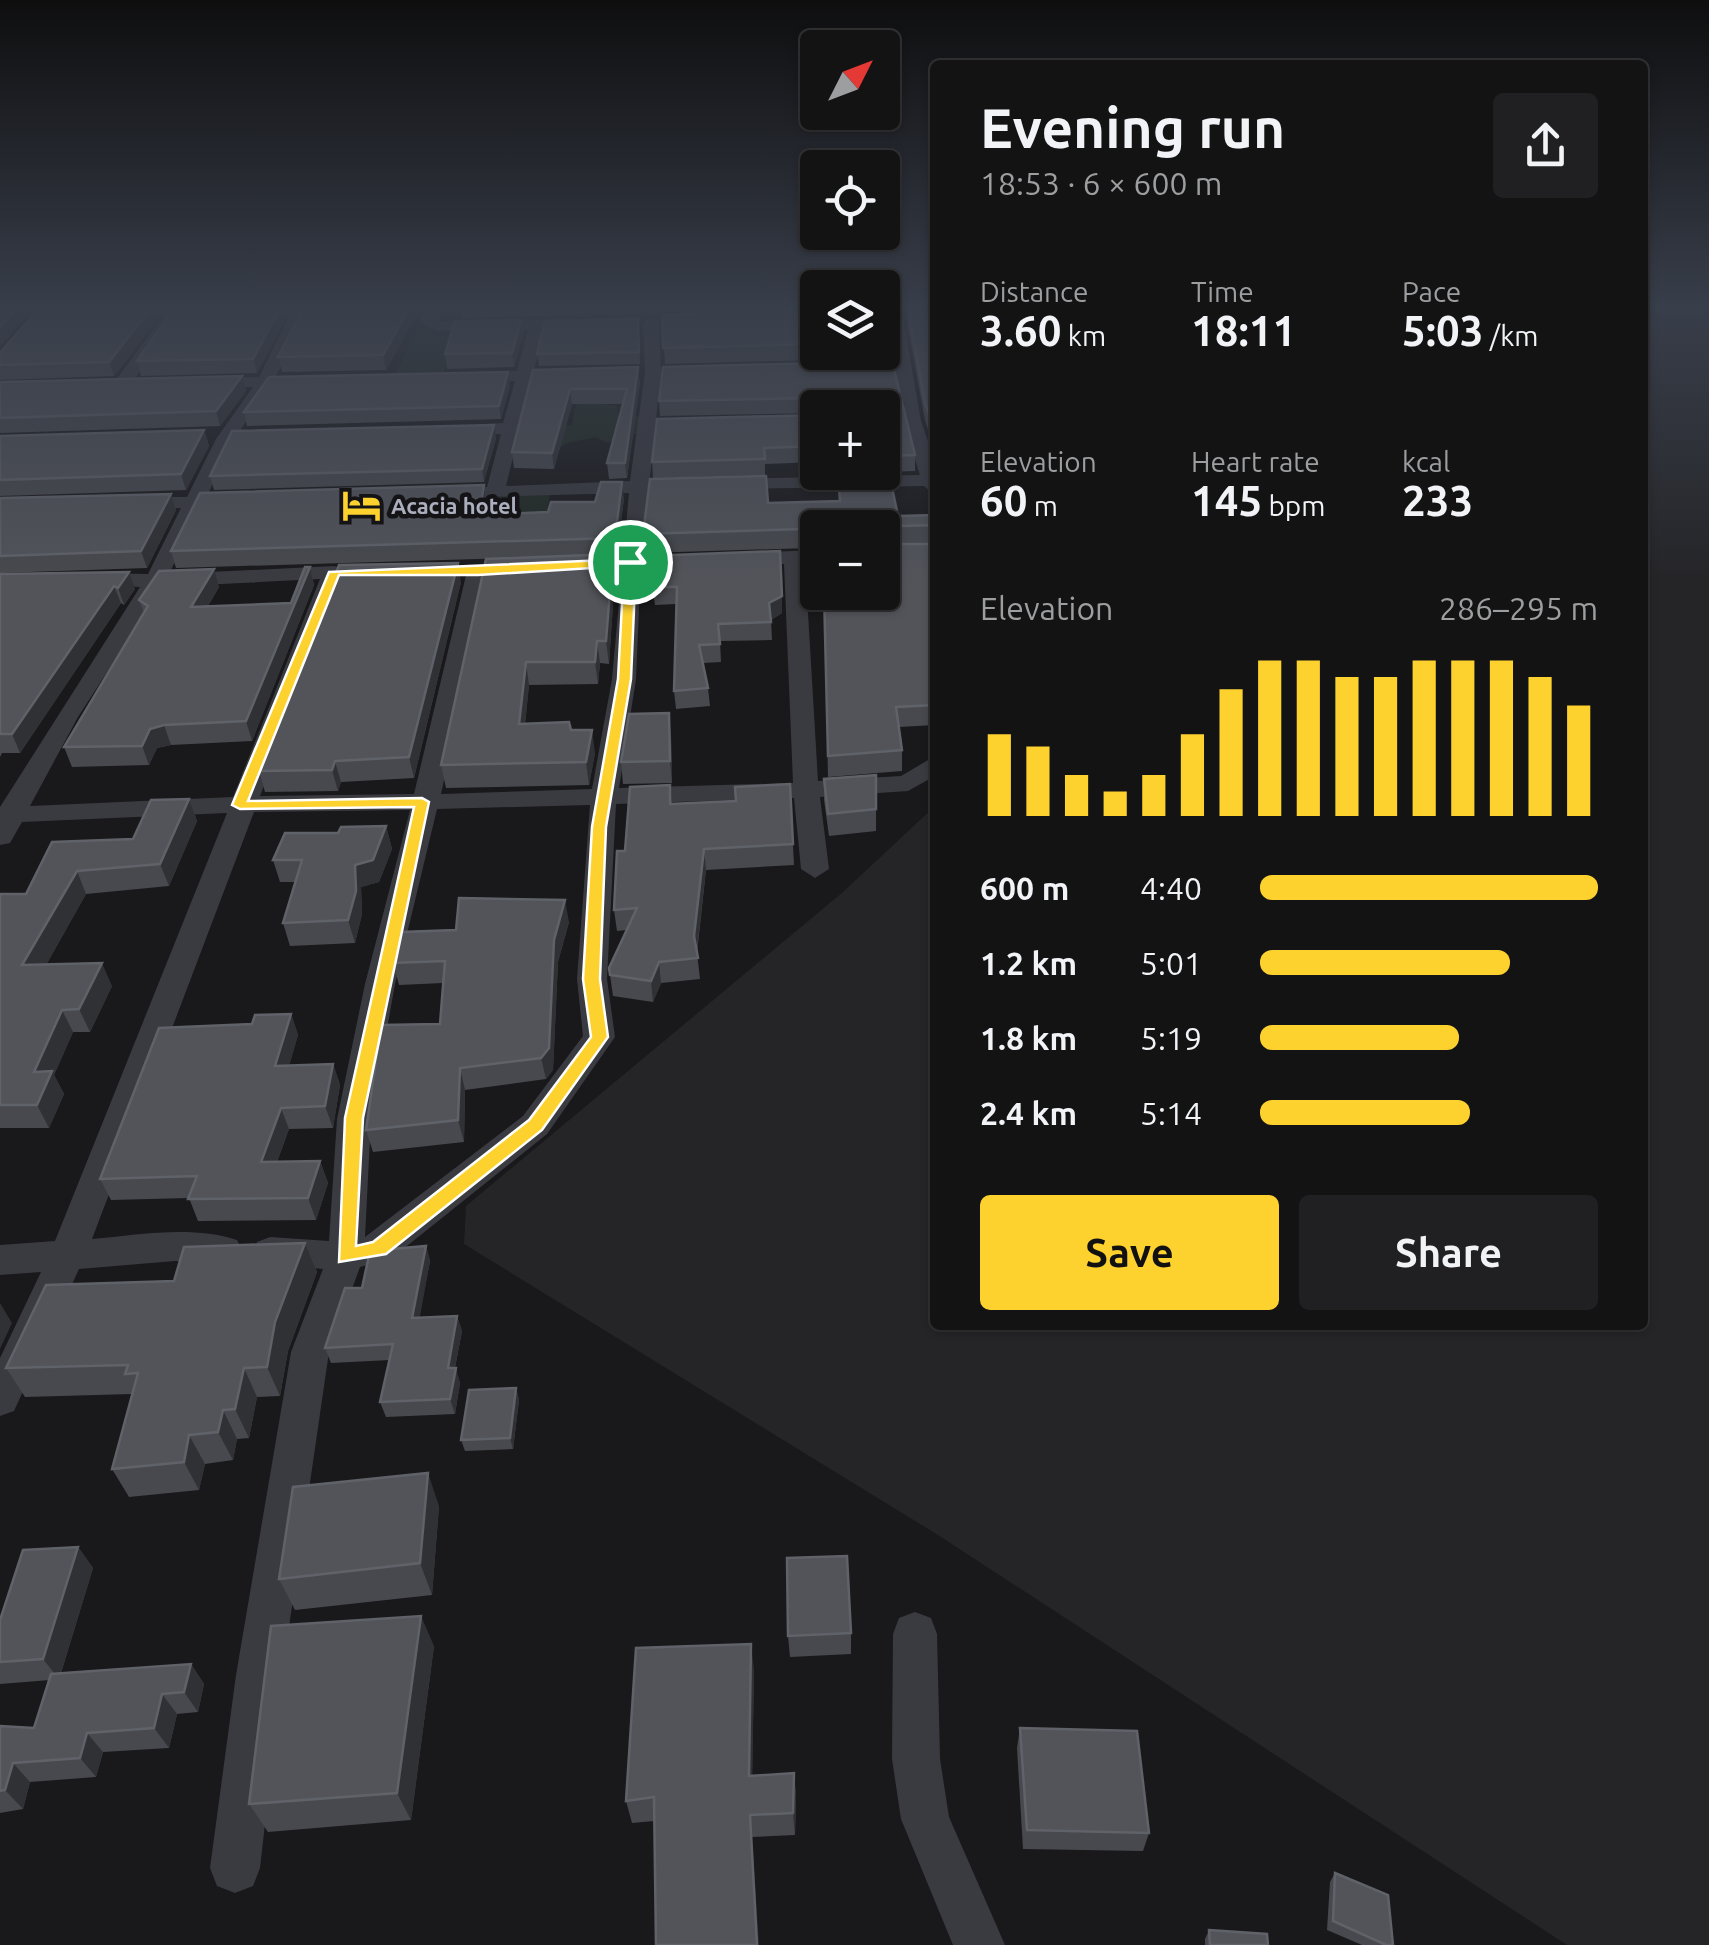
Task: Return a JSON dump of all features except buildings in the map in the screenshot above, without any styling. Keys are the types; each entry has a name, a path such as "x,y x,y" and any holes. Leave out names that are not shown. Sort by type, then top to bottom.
{"street":[{"path":"5,822 66,717 155,581 225,439 253,398"},
{"path":"495,492 516,398"},
{"path":"0,1260 175,1247 346,1256 379,1248 536,1125 600,1037 592,979 602,794 624,679 630,562 649,487 655,398"},
{"path":"900,398 905,421 930,478"},
{"path":"430,432 510,428"},
{"path":"713,485 930,485"},
{"path":"420,495 649,487"},
{"path":"105,504 250,501"},
{"path":"721,560 800,557"},
{"path":"235,1868 259,1676 310,1352 346,1256 354,1118 422,802 452,695 478,571"},
{"path":"0,1398 68,1253 334,572"},
{"path":"73,578 155,581 374,572"},
{"path":"806,610 806,790 815,869"},
{"path":"5,822 240,805 806,790 908,783 930,768"},
{"path":"915,1634 916,1759 926,1819 979,1945"}],"shaded area":[{"path":"1648,398 1709,398 1709,1945 1567,1945 938,1535 464,1244 466,1206 843,892 930,811 930,1330 1648,1330"},
{"path":"577,401 617,406 619,420 645,414 639,434 612,436 614,440 607,443 596,437 567,443 554,452 515,429 572,425"},
{"path":"550,493 546,525 466,530 474,510 493,506 502,494"}],"place":[{"name":"Acacia hotel","path":"361,505"}],"route":[{"path":"630,562 624,679 599,827 592,979 600,1037 536,1125 379,1248 346,1256 354,1118 422,802 240,805 334,572 478,571 630,562"}]}
